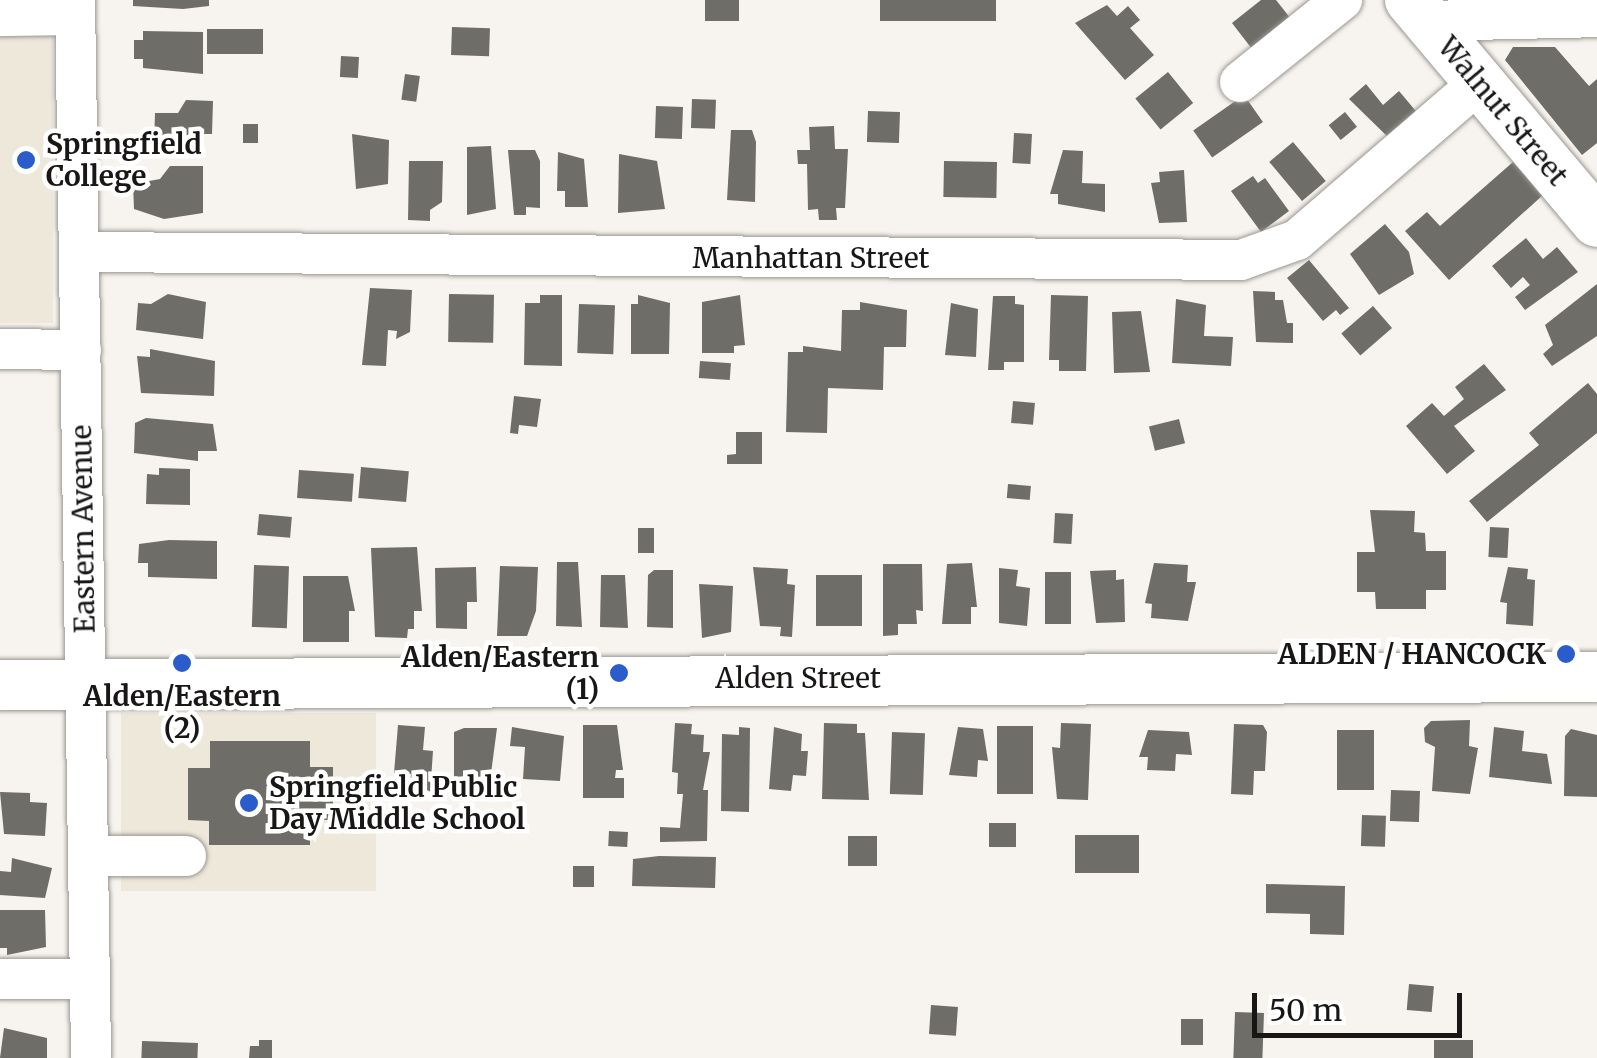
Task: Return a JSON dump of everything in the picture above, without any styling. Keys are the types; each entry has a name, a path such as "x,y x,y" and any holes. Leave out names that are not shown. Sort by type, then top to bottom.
{"main road":[{"name":"Walnut Street","path":"1418,10 1597,222"},
{"name":"Alden Street","path":"0,685 1597,677"}],"street":[{"path":"1240,82 1342,0"},
{"path":"0,16 75,8"},
{"name":"Eastern Avenue","path":"75,8 91,1058"},
{"path":"1418,10 1597,17"},
{"name":"Manhattan Street","path":"80,252 1257,258 1297,240 1479,83"},
{"path":"0,350 81,350"},
{"path":"88,856 186,856"},
{"path":"0,979 90,978"}],"shaded area":[{"name":"Springfield College","path":"0,0 53,0 53,323 0,323"},
{"name":"Springfield Public Day Middle School","path":"121,713 376,713 376,891 121,891"}],"building":[{"path":"133,0 209,0 209,6 133,6"},
{"path":"705,0 739,0 739,21 705,21"},
{"path":"880,0 996,0 996,21 880,21"},
{"path":"1261,0 1276,0 1291,19 1252,49 1232,23"},
{"path":"1107,5 1117,16 1128,6 1140,20 1130,28 1154,55 1125,80 1075,23"},
{"path":"452,27 490,28 489,56 451,55"},
{"path":"207,29 263,29 263,54 207,54"},
{"path":"143,31 203,32 203,74 143,68 143,59 134,59 134,40 143,40"},
{"path":"1513,47 1555,47 1589,86 1597,79 1597,143 1582,155 1505,60"},
{"path":"341,56 359,57 358,78 340,77"},
{"path":"1168,72 1193,103 1161,130 1135,98"},
{"path":"405,74 420,76 416,102 401,100"},
{"path":"1366,84 1383,105 1399,91 1420,116 1391,140 1349,99"},
{"path":"1244,95 1263,122 1212,158 1193,131"},
{"path":"692,99 716,100 715,129 691,128"},
{"path":"186,100 213,101 212,134 195,134 195,146 154,145 155,113 178,113"},
{"path":"656,106 683,107 682,139 655,138"},
{"path":"868,111 900,112 899,143 867,142"},
{"path":"1345,112 1357,127 1341,140 1329,125"},
{"path":"243,124 258,124 258,143 243,143"},
{"path":"834,126 835,149 848,149 845,208 836,208 837,220 819,220 818,209 808,210 807,164 798,164 797,150 810,150 809,127"},
{"path":"731,130 752,130 756,142 755,202 727,200"},
{"path":"1014,133 1032,134 1030,164 1012,163"},
{"path":"352,134 389,140 388,184 356,189"},
{"path":"1293,142 1326,181 1302,201 1269,162"},
{"path":"491,146 496,209 467,215 467,147"},
{"path":"508,150 535,150 540,161 540,208 526,207 526,215 514,215"},
{"path":"1063,150 1083,151 1082,183 1105,184 1105,212 1058,204 1058,194 1050,194"},
{"path":"558,152 584,159 588,207 565,207 565,191 557,191"},
{"path":"619,154 657,161 665,209 618,213"},
{"path":"409,161 443,161 442,202 430,210 430,221 408,220"},
{"path":"944,161 997,162 996,198 943,197"},
{"path":"1513,162 1543,195 1449,280 1405,231 1427,212 1440,226"},
{"path":"170,166 203,166 203,213 164,219 134,209 133,184 160,179"},
{"path":"1184,170 1187,222 1159,223 1151,183 1160,182 1159,172"},
{"path":"1253,176 1258,183 1265,178 1289,211 1261,232 1231,191"},
{"path":"1385,224 1409,252 1414,274 1379,295 1350,254"},
{"path":"1526,238 1543,259 1557,247 1578,272 1525,310 1515,297 1530,285 1523,277 1511,288 1492,266"},
{"path":"1309,260 1349,308 1340,315 1336,310 1323,321 1287,278"},
{"path":"1597,284 1597,336 1552,366 1543,354 1553,345 1545,325"},
{"path":"370,288 412,290 410,332 396,339 397,331 388,330 386,366 362,365"},
{"path":"1253,291 1275,292 1275,300 1283,300 1287,323 1293,323 1293,343 1256,342"},
{"path":"168,294 206,302 203,339 136,330 138,303 151,304"},
{"path":"449,294 494,295 493,343 448,342"},
{"path":"540,295 562,295 562,366 524,365 525,303 540,303"},
{"path":"638,295 670,303 669,354 631,354 631,304 638,304"},
{"path":"740,295 745,345 734,346 734,353 702,353 702,302"},
{"path":"1051,295 1088,296 1086,371 1059,371 1059,360 1049,360"},
{"path":"993,296 1015,296 1015,304 1024,305 1024,362 1004,362 1004,370 988,370"},
{"path":"1176,299 1206,305 1204,336 1233,337 1231,366 1172,363"},
{"path":"860,302 907,310 906,347 884,347 883,390 828,388 827,433 786,432 788,352 803,352 803,346 841,351 842,310 860,310"},
{"path":"951,303 978,309 976,357 945,355"},
{"path":"579,304 615,305 613,354 577,353"},
{"path":"1373,306 1392,328 1360,355 1341,334"},
{"path":"1141,311 1150,372 1114,373 1112,312"},
{"path":"150,349 215,361 214,396 141,393 137,356 150,357"},
{"path":"700,361 731,363 730,380 699,378"},
{"path":"1484,364 1506,390 1454,426 1475,451 1447,474 1406,426 1432,403 1444,416 1464,399 1455,387"},
{"path":"1588,383 1597,394 1597,433 1487,522 1469,501 1539,445 1529,433"},
{"path":"514,396 541,399 537,427 519,425 518,434 510,433"},
{"path":"1013,401 1035,403 1033,425 1011,423"},
{"path":"146,418 213,424 217,451 198,451 198,461 134,453 135,423"},
{"path":"1179,419 1185,443 1155,451 1149,426"},
{"path":"736,432 762,432 762,464 727,464 727,455 736,454"},
{"path":"361,467 409,471 406,502 358,498"},
{"path":"159,468 190,469 190,505 146,504 147,474 159,475"},
{"path":"299,470 354,474 352,502 297,498"},
{"path":"1008,484 1031,486 1030,500 1007,498"},
{"path":"1370,510 1415,511 1414,532 1425,533 1426,551 1446,551 1446,590 1426,590 1426,609 1376,609 1375,592 1357,592 1357,552 1375,552"},
{"path":"1055,513 1073,514 1071,544 1053,543"},
{"path":"259,514 292,517 290,538 257,535"},
{"path":"1490,527 1509,528 1507,558 1488,557"},
{"path":"638,528 654,528 654,553 638,553"},
{"path":"217,541 217,579 148,577 148,563 138,563 139,544"},
{"path":"417,547 422,611 414,611 414,629 408,629 407,638 375,637 371,548"},
{"path":"557,562 578,562 582,627 556,626"},
{"path":"972,563 977,607 971,607 971,624 942,624 947,564"},
{"path":"1154,563 1188,565 1187,582 1196,582 1188,621 1151,618 1152,604 1145,603"},
{"path":"883,564 922,564 923,611 916,610 917,624 898,624 898,635 883,636"},
{"path":"254,565 289,566 287,628 252,627"},
{"path":"500,566 538,567 536,611 527,636 497,636"},
{"path":"476,567 477,602 467,602 467,629 436,628 435,568"},
{"path":"753,567 788,569 787,584 795,585 792,637 780,636 781,627 760,626"},
{"path":"1508,567 1528,569 1527,579 1535,580 1533,626 1506,624 1507,603 1500,602"},
{"path":"999,568 1018,570 1016,586 1030,588 1027,626 999,623"},
{"path":"654,570 673,570 673,628 647,627 648,575"},
{"path":"1116,570 1116,580 1124,579 1125,622 1096,623 1090,571"},
{"path":"1045,572 1071,572 1071,624 1045,624"},
{"path":"601,575 625,575 628,628 600,627"},
{"path":"816,575 862,575 862,626 816,626"},
{"path":"303,576 348,576 355,611 349,611 349,642 303,642"},
{"path":"699,584 733,586 731,632 702,638"},
{"path":"1470,720 1469,746 1478,748 1470,794 1432,791 1435,747 1425,742 1424,728 1431,721"},
{"path":"675,723 692,724 691,734 704,735 703,752 710,752 703,790 708,790 707,841 660,842 660,827 680,828 683,794 677,794 678,773 672,772"},
{"path":"824,723 857,724 857,733 865,733 869,800 822,799"},
{"path":"1061,723 1091,724 1088,800 1057,799 1052,747 1060,748"},
{"path":"1234,724 1263,725 1267,732 1265,771 1254,771 1253,795 1231,794"},
{"path":"398,725 425,727 423,750 433,751 430,795 409,794 411,774 394,773"},
{"path":"583,725 617,725 623,770 616,770 615,778 624,778 624,798 583,798"},
{"path":"997,726 1033,726 1033,794 997,794"},
{"path":"512,727 564,736 560,781 523,779 525,747 510,746"},
{"path":"739,727 750,728 749,812 721,811 722,734 739,735"},
{"path":"774,727 802,734 801,751 808,751 806,776 793,775 791,791 769,789"},
{"path":"958,727 983,729 988,761 978,760 977,777 949,775"},
{"path":"1494,727 1524,731 1522,751 1547,754 1552,784 1489,777"},
{"path":"464,728 497,728 490,781 454,781 454,732"},
{"path":"1571,729 1597,735 1597,797 1564,796 1565,736"},
{"path":"1148,730 1189,732 1192,755 1176,754 1175,771 1147,770 1148,757 1139,757"},
{"path":"1337,730 1374,730 1374,790 1337,790"},
{"path":"892,732 925,733 923,795 890,794"},
{"path":"210,741 310,741 310,767 333,767 333,820 310,820 310,845 209,845 209,821 188,820 188,768 210,768"},
{"path":"1391,790 1420,791 1419,822 1390,821"},
{"path":"0,792 30,793 30,802 47,803 45,836 4,834"},
{"path":"1362,815 1386,816 1385,847 1361,846"},
{"path":"989,823 1016,823 1016,847 989,847"},
{"path":"609,831 628,832 627,847 608,846"},
{"path":"1075,835 1139,835 1139,873 1075,873"},
{"path":"848,836 877,836 877,866 848,866"},
{"path":"716,857 715,888 632,886 633,859"},
{"path":"12,858 52,868 45,898 0,895 0,871 11,872"},
{"path":"573,866 594,866 594,887 573,887"},
{"path":"1266,884 1345,886 1344,935 1310,934 1310,914 1266,913"},
{"path":"0,910 45,910 46,947 7,955 7,948 0,948"},
{"path":"1409,984 1434,986 1432,1012 1407,1010"},
{"path":"931,1005 958,1007 956,1036 929,1034"},
{"path":"1235,1012 1264,1013 1262,1058 1233,1058"},
{"path":"1181,1019 1203,1019 1203,1045 1181,1045"},
{"path":"4,1028 47,1038 47,1058 0,1058"},
{"path":"259,1040 272,1040 272,1058 249,1058 250,1046 259,1046"},
{"path":"1434,1040 1473,1040 1473,1058 1434,1058"},
{"path":"142,1041 198,1043 197,1058 141,1058"}],"place":[{"name":"Springfield College","path":"26,160"},
{"name":"ALDEN / HANCOCK","path":"1566,654"},
{"name":"Alden/Eastern (2)","path":"182,663"},
{"name":"Alden/Eastern (1)","path":"619,673"},
{"name":"Springfield Public Day Middle School","path":"249,803"}]}
